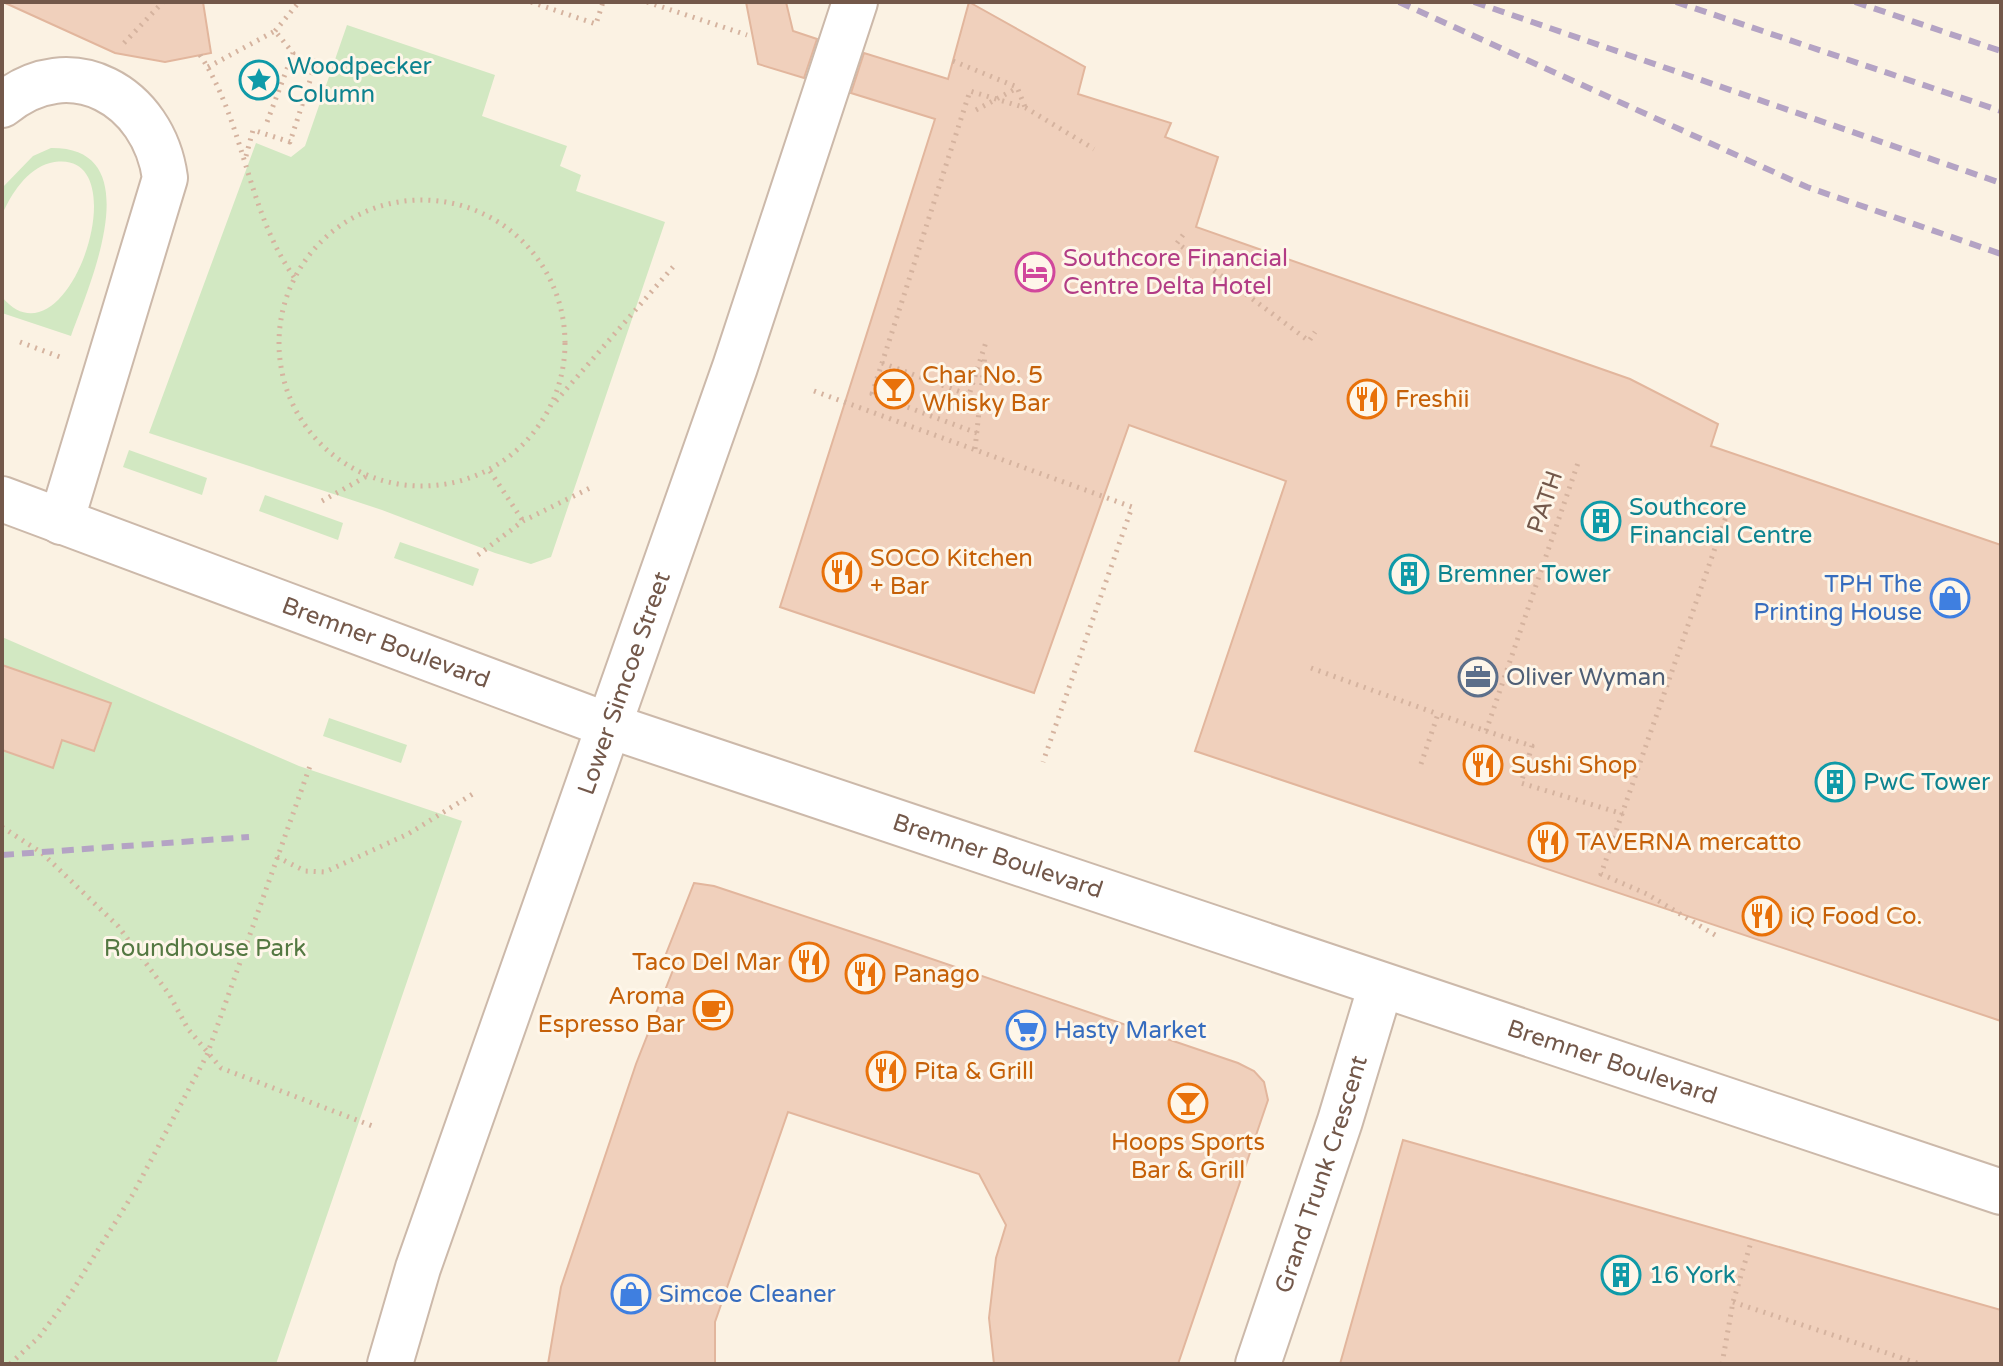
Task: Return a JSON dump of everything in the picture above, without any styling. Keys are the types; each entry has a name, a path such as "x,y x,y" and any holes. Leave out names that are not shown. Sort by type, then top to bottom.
{"street":[{"name":"Lower Simcoe Street","path":"390,1364 423,1253 735,367 855,2"},
{"path":"2,105 16,93 40,83 92,83 131,104 161,150 165,178 61,522"},
{"name":"Bremner Boulevard","path":"2,499 610,726 2001,1192"},
{"name":"Grand Trunk Crescent","path":"1258,1364 1340,1121 1381,985"}],"path":[{"path":"115,53 163,2"},
{"path":"208,67 275,31 299,2"},
{"path":"531,2 596,24 603,2"},
{"path":"647,2 747,35"},
{"path":"267,122 293,53 275,31"},
{"path":"200,55 246,156 258,206 274,250 294,278"},
{"path":"246,156 253,130 290,142 317,59"},
{"path":"953,61 1017,87 1026,108"},
{"path":"976,110 1017,87"},
{"path":"977,433 872,394 970,91 1026,108 1094,149"},
{"path":"555,402 565,364 566,330 559,297 544,266 522,240 496,219 465,205 432,199 399,201 366,210 337,227 312,249 294,278 282,309 278,343 283,377 294,408 313,436 338,460 368,476 417,486 442,486 490,471 517,451 540,426 555,402 673,267"},
{"path":"1183,235 1177,243 1309,341 1315,332"},
{"path":"20,342 61,357"},
{"path":"882,363 969,395 986,342 975,449"},
{"path":"814,391 1132,507 1043,762"},
{"name":"PATH","path":"1486,731 1579,460"},
{"path":"490,471 523,521"},
{"path":"322,501 368,476"},
{"path":"478,555 523,521 592,487"},
{"path":"1715,935 1647,894 1601,874 1728,511"},
{"path":"1311,668 1532,746 1521,783 1623,814"},
{"path":"1421,764 1438,714"},
{"path":"10,1364 39,1337 66,1301 133,1194 207,1055 310,766"},
{"path":"277,857 305,871 325,872 408,834 476,792"},
{"path":"2,827 42,853 118,926 169,994 207,1055 234,1076 375,1127"},
{"path":"1722,1364 1733,1302 1752,1239"},
{"path":"1733,1302 1898,1361 1920,1364"}],"green space":[{"path":"347,25 495,75 482,116 567,146 560,166 581,175 576,191 665,222 551,557 531,564 495,553 382,510 149,433 256,143 291,157 305,146"},
{"path":"51,148 82,154 99,170 106,194 105,224 99,255 71,336 2,313 2,297 27,313 51,306 71,284 86,251 94,217 91,186 78,166 50,163 34,171 15,191 2,215 2,188 33,156"},
{"path":"129,450 207,478 202,495 123,467"},
{"path":"265,495 343,523 338,540 259,511"},
{"path":"400,542 479,569 473,586 394,558"},
{"name":"Roundhouse Park","path":"2,637 299,766 462,821 276,1364 2,1364"},
{"path":"329,718 407,745 401,763 323,736"}],"building":[{"path":"3,2 203,2 211,53 165,62 115,53"},
{"path":"746,2 786,2 793,31 817,39 804,78 758,64"},
{"name":"Southcore Financial Centre","path":"969,2 1085,67 1078,94 1171,123 1165,137 1218,157 1196,227 1630,379 1718,424 1711,446 2001,545 2001,1021 1195,751 1286,481 1129,425 1034,693 780,607 935,119 851,93 864,53 948,79"},
{"path":"2,665 111,703 94,751 62,740 53,768 2,750"},
{"path":"694,883 714,886 879,941 1254,1071 1264,1082 1268,1100 1178,1364 994,1364 989,1318 996,1258 1006,1225 979,1174 788,1112 715,1322 715,1364 548,1364 561,1287 636,1064 675,965 664,959"},
{"name":"16 York","path":"1403,1140 2001,1310 2001,1364 1340,1364"}],"railway":[{"path":"1399,2 1807,187 2001,254"},
{"path":"1474,2 2001,183"},
{"path":"1676,2 2001,111"},
{"path":"1855,2 2001,51"},
{"path":"2,855 249,837"}],"place":[{"name":"Woodpecker Column","path":"259,80"},
{"name":"Southcore Financial Centre Delta Hotel","path":"1035,272"},
{"name":"Char No. 5 Whisky Bar","path":"894,389"},
{"name":"Freshii","path":"1367,399"},
{"name":"Southcore Financial Centre","path":"1601,521"},
{"name":"SOCO Kitchen + Bar","path":"842,572"},
{"name":"Bremner Tower","path":"1409,574"},
{"name":"TPH The Printing House","path":"1950,598"},
{"name":"Oliver Wyman","path":"1478,677"},
{"name":"Sushi Shop","path":"1483,765"},
{"name":"PwC Tower","path":"1835,782"},
{"name":"TAVERNA mercatto","path":"1548,842"},
{"name":"iQ Food Co.","path":"1762,916"},
{"name":"Taco Del Mar","path":"809,962"},
{"name":"Panago","path":"865,974"},
{"name":"Aroma Espresso Bar","path":"713,1010"},
{"name":"Hasty Market","path":"1026,1030"},
{"name":"Pita & Grill","path":"886,1071"},
{"name":"Hoops Sports Bar & Grill","path":"1188,1103"},
{"name":"16 York","path":"1621,1275"},
{"name":"Simcoe Cleaner","path":"631,1294"}]}
